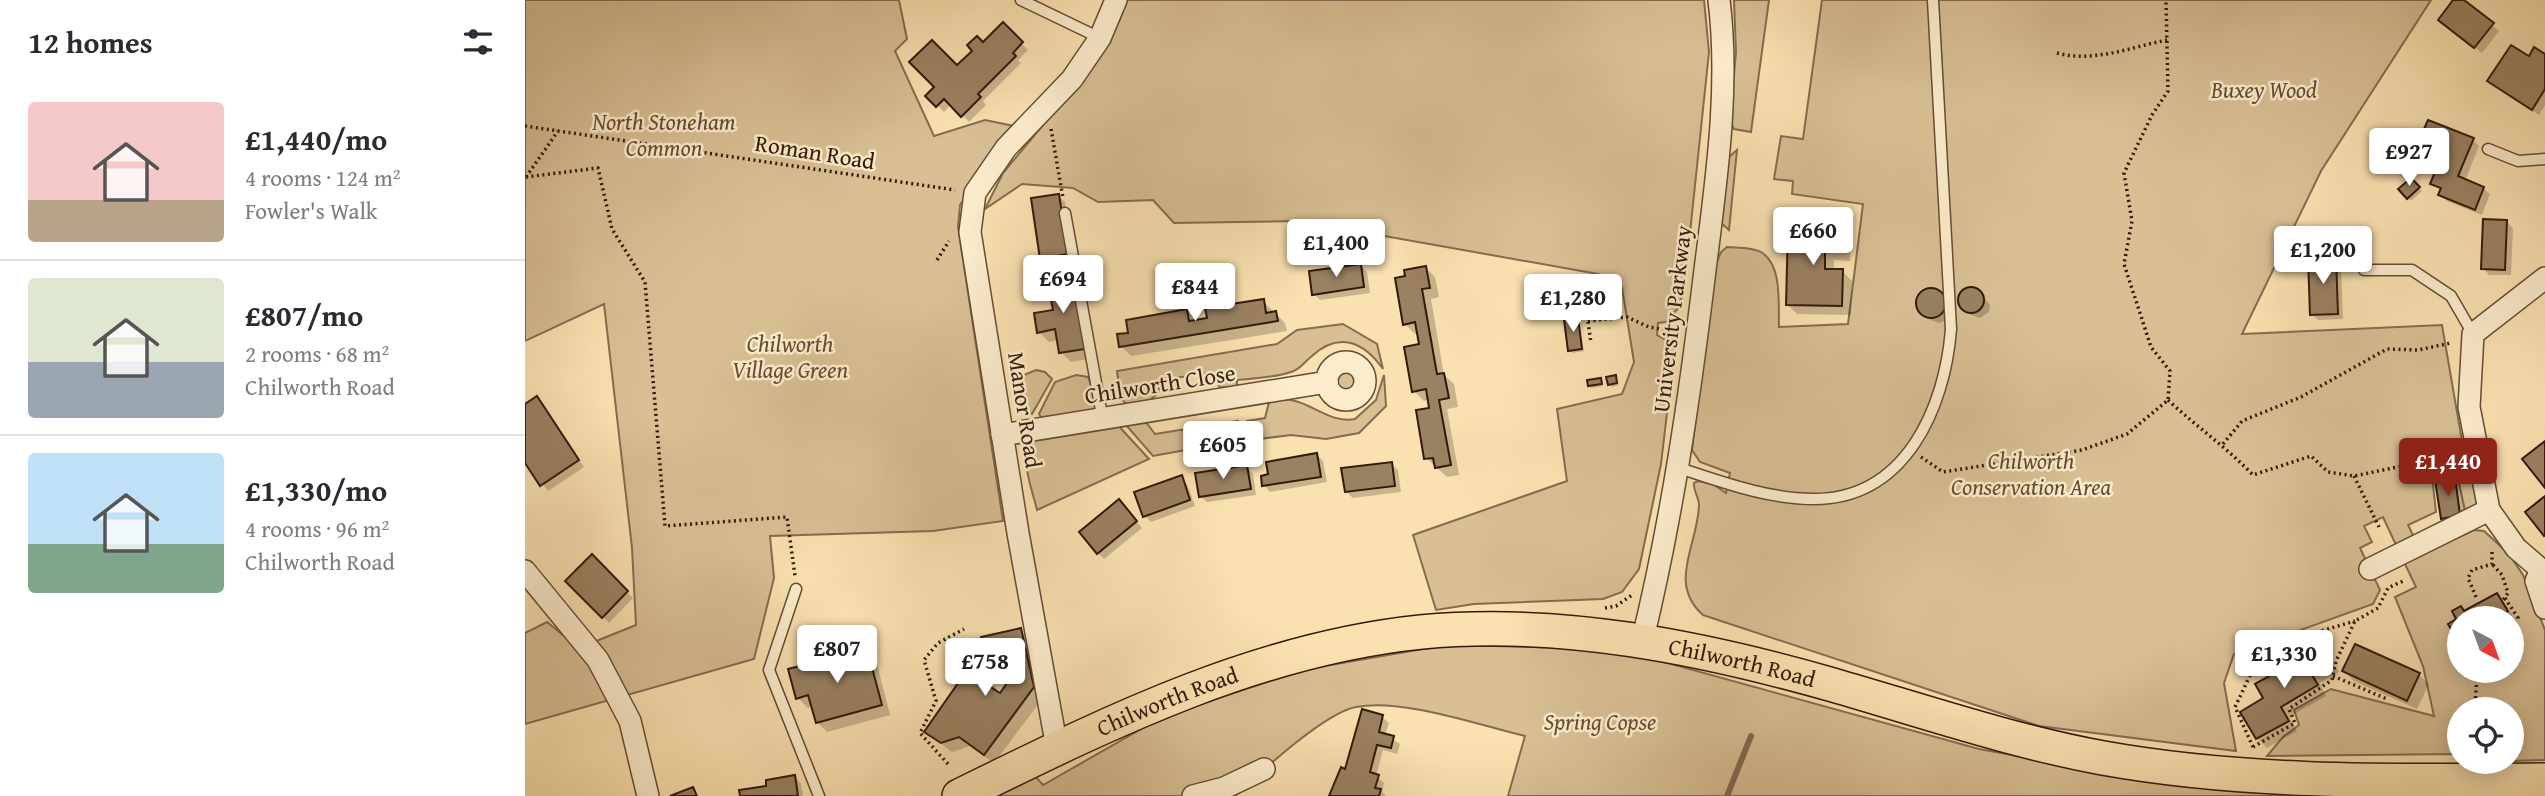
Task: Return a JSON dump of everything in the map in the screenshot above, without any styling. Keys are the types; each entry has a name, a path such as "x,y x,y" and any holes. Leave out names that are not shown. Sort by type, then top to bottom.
{"main road":[{"name":"Chilworth Road","path":"964,795 1114,721 1243,671 1378,639 1418,633 1513,629 1642,642 1815,681 2067,750 2162,767 2252,761 2545,780"}],"street":[{"name":"Manor Road","path":"1057,748 1002,435 970,232 975,193 1006,148 1072,79 1100,38 1116,0"},
{"name":"University Parkway","path":"1642,642 1679,468 1697,336 1720,137 1723,55 1719,0"},
{"path":"2545,278 2536,282 2473,334 2469,407 2489,510 2516,548 2543,571 2536,581 2545,608"},
{"name":"Chilworth Close","path":"1002,435 1103,421 1327,382"},
{"path":"2370,569 2489,510"},
{"path":"525,570 598,660 630,722 648,796"},
{"path":"1193,796 1224,788 1264,769"}],"lane":[{"path":"1021,0 1100,38"},
{"path":"1679,468 1769,494 1816,499 1861,490 1881,481 1911,450 1936,406 1948,365 1951,330 1933,0"},
{"path":"2488,149 2518,161 2545,159"},
{"path":"1065,214 1103,421"},
{"path":"2364,270 2412,270 2451,296 2473,334"},
{"path":"796,589 769,670 819,796"}],"path":[{"path":"1911,450 1943,472 2083,450 2127,434 2168,400 2170,371 2151,347 2124,264 2132,221 2124,173 2152,115 2168,91 2166,0"},
{"path":"2057,53 2074,58 2096,57 2167,40"},
{"path":"1047,107 1065,214"},
{"name":"Roman Road","path":"525,126 975,193"},
{"path":"525,178 559,131"},
{"path":"525,178 597,168 611,229 646,282 665,526 787,517 796,589"},
{"path":"1585,300 1591,343"},
{"path":"1588,321 1627,317 1649,327 1697,336"},
{"path":"2223,444 2242,421 2301,397 2387,349 2418,350 2446,345 2473,334"},
{"path":"2168,400 2210,439 2223,444 2253,475 2312,456 2328,472 2354,476 2477,450"},
{"path":"2354,476 2379,527"},
{"path":"2489,510 2492,564 2506,583 2504,600 2509,606"},
{"path":"2476,597 2468,578 2472,570 2492,564"},
{"path":"2355,621 2333,676 2319,691 2289,709 2295,723 2252,761 2235,708 2263,648 2355,621 2378,608 2388,588 2403,581"},
{"path":"947,764 920,733 936,701 924,660 938,643 964,629"},
{"path":"2333,676 2387,699"}],"green space":[{"path":"525,0 899,0 907,39 895,51 934,136 985,120 1014,126 960,205 958,227 1003,521 933,531 770,536 774,578 754,659 525,724 525,633 547,622 579,648 636,625 632,548 604,304 525,341"},
{"path":"1124,0 1704,0 1709,52 1686,271 1680,306 1666,322 1658,323 1657,335 1675,345 1661,464 1639,569 1622,592 1603,599 1474,604 1436,610 1413,535 1567,481 1557,409 1622,394 1634,362 1622,288 1598,274 1300,221 1174,223 1153,200 1098,202 1073,188 1022,184 985,209 1003,173 1100,57"},
{"path":"1734,0 1769,0 1751,132 1734,129 1730,121 1736,52"},
{"name":"Chilworth Conservation Area","path":"1822,0 2431,0 2321,171 2242,334 2442,325 2462,441 2480,503 2466,515 2457,474 2432,476 2436,512 2408,525 2414,537 2396,545 2383,517 2364,526 2372,542 2360,548 2380,590 2373,604 2234,654 2224,683 2236,751 2039,726 1703,615 1692,603 1686,577 1699,505 1694,483 1698,481 1713,484 1726,493 1730,473 1700,462 1692,450 1714,269 1721,252 1727,247 1749,248 1768,258 1778,286 1779,327 1848,324 1863,204 1792,194 1793,181 1774,179 1781,136 1803,139"},
{"path":"1737,150 1729,230 1720,222 1728,158"},
{"path":"1343,324 1377,344 1383,369 1359,346 1341,342 1322,348 1294,371 1271,377 1237,380 1237,388 1220,387 1210,373 1159,380 1159,392 1147,403 1127,405 1121,398 1117,371 1277,344 1297,330"},
{"path":"1345,369 1353,373 1357,381 1353,389 1345,393 1337,389 1333,381 1337,373"},
{"path":"1036,370 1045,372 1052,379 1032,414 1019,405 1017,389 1024,375"},
{"path":"1076,375 1088,377 1096,399 1095,408 1090,413 1041,417 1039,414 1055,382"},
{"path":"1384,375 1386,406 1359,433 1326,439 1291,435 1251,440 1247,421 1265,418 1269,402 1293,400 1333,417 1355,419 1376,400"},
{"path":"1142,417 1155,434 1238,421 1241,440 1153,456 1125,424"},
{"path":"1115,422 1149,459 1037,510 1026,463 1030,446 1035,439"},
{"path":"2474,530 2484,531 2509,554 2523,575 2545,630 2545,760 2524,761 2524,697 2447,697 2447,754 2267,756 2283,737 2299,725 2294,710 2331,689 2434,716 2423,666 2395,597 2416,587 2404,562"},
{"name":"Spring Copse","path":"1446,645 1617,649 1979,749 2128,776 2319,796 1508,796 1525,736 1418,709 1375,705 1356,707 1327,720 1293,745 1235,796 992,796 1034,775 1043,785 1164,716 1307,669"}],"building":[{"path":"2453,0 2464,0 2494,23 2474,48 2438,20"},
{"path":"1003,22 1023,42 1013,53 1016,56 978,94 981,97 961,117 944,99 936,107 925,96 934,87 909,62 932,40 957,65 972,51 967,45 977,36 983,42"},
{"path":"2511,45 2529,56 2534,47 2545,54 2545,89 2532,110 2487,81"},
{"path":"2428,120 2474,138 2458,176 2484,187 2475,210 2438,195 2441,188 2430,184 2435,172 2428,169 2433,156 2428,154 2432,142 2420,138"},
{"path":"2411,178 2420,187 2407,199 2398,189"},
{"path":"1059,194 1068,254 1040,259 1031,198"},
{"path":"2483,219 2507,220 2505,270 2481,269"},
{"path":"1788,226 1842,227 1841,252 1825,251 1825,269 1843,269 1842,306 1786,305"},
{"path":"2336,257 2338,314 2310,315 2308,258"},
{"path":"1361,264 1364,287 1312,295 1309,271"},
{"path":"1426,266 1430,288 1422,289 1437,374 1444,373 1449,398 1439,400 1451,465 1435,468 1433,458 1424,459 1416,410 1429,408 1426,389 1412,392 1404,347 1419,344 1415,322 1403,325 1395,278 1405,276 1404,270"},
{"path":"1072,275 1085,349 1059,353 1055,329 1037,333 1034,313 1053,310 1047,279"},
{"path":"1971,287 1980,291 1984,300 1980,309 1971,313 1962,309 1958,300 1962,291"},
{"path":"1931,288 1937,289 1945,297 1945,309 1937,317 1931,318 1925,317 1917,309 1916,303 1917,297 1925,289"},
{"path":"1264,299 1266,313 1276,311 1278,321 1119,347 1117,334 1128,333 1126,320 1187,309 1189,321 1207,318 1205,308"},
{"path":"1578,317 1582,349 1568,351 1564,319"},
{"path":"1616,375 1617,383 1608,385 1606,377"},
{"path":"1601,378 1602,384 1588,386 1587,380"},
{"path":"537,396 579,460 540,486 525,463 525,404"},
{"path":"2545,441 2545,488 2522,459"},
{"path":"1317,453 1321,477 1262,486 1261,476 1268,474 1266,462"},
{"path":"1392,462 1395,486 1345,492 1341,468"},
{"path":"1247,465 1251,489 1199,497 1195,473"},
{"path":"1182,475 1190,500 1143,517 1134,492"},
{"path":"2455,477 2460,515 2441,519 2435,480"},
{"path":"2545,496 2545,535 2544,536 2525,512"},
{"path":"1119,499 1137,521 1097,554 1079,532"},
{"path":"592,554 628,591 602,618 565,581"},
{"path":"2497,593 2505,606 2473,606"},
{"path":"1021,628 1034,687 984,755 959,737 941,743 924,732 970,666 992,682 989,686 1000,693 1014,673 1008,648 984,653 981,637"},
{"path":"2317,639 2330,662 2311,673 2318,685 2281,707 2289,721 2256,739 2240,712 2263,698 2255,684 2298,660 2293,652"},
{"path":"2355,644 2420,673 2407,701 2342,671"},
{"path":"867,649 882,705 816,723 808,695 796,699 788,669"},
{"path":"1362,709 1383,715 1379,732 1394,736 1391,748 1377,745 1370,772 1379,775 1375,788 1381,789 1379,796 1329,796 1341,767 1345,769"},
{"path":"795,775 798,796 740,796 739,790 766,786 766,780"},
{"path":"693,787 697,796 670,796"}],"waterway":[{"path":"1727,796 1751,736"}],"park label":[{"name":"Buxey Wood","path":"2264,90"},
{"name":"North Stoneham Common","path":"664,135"},
{"name":"Chilworth Village Green","path":"790,357"}]}
